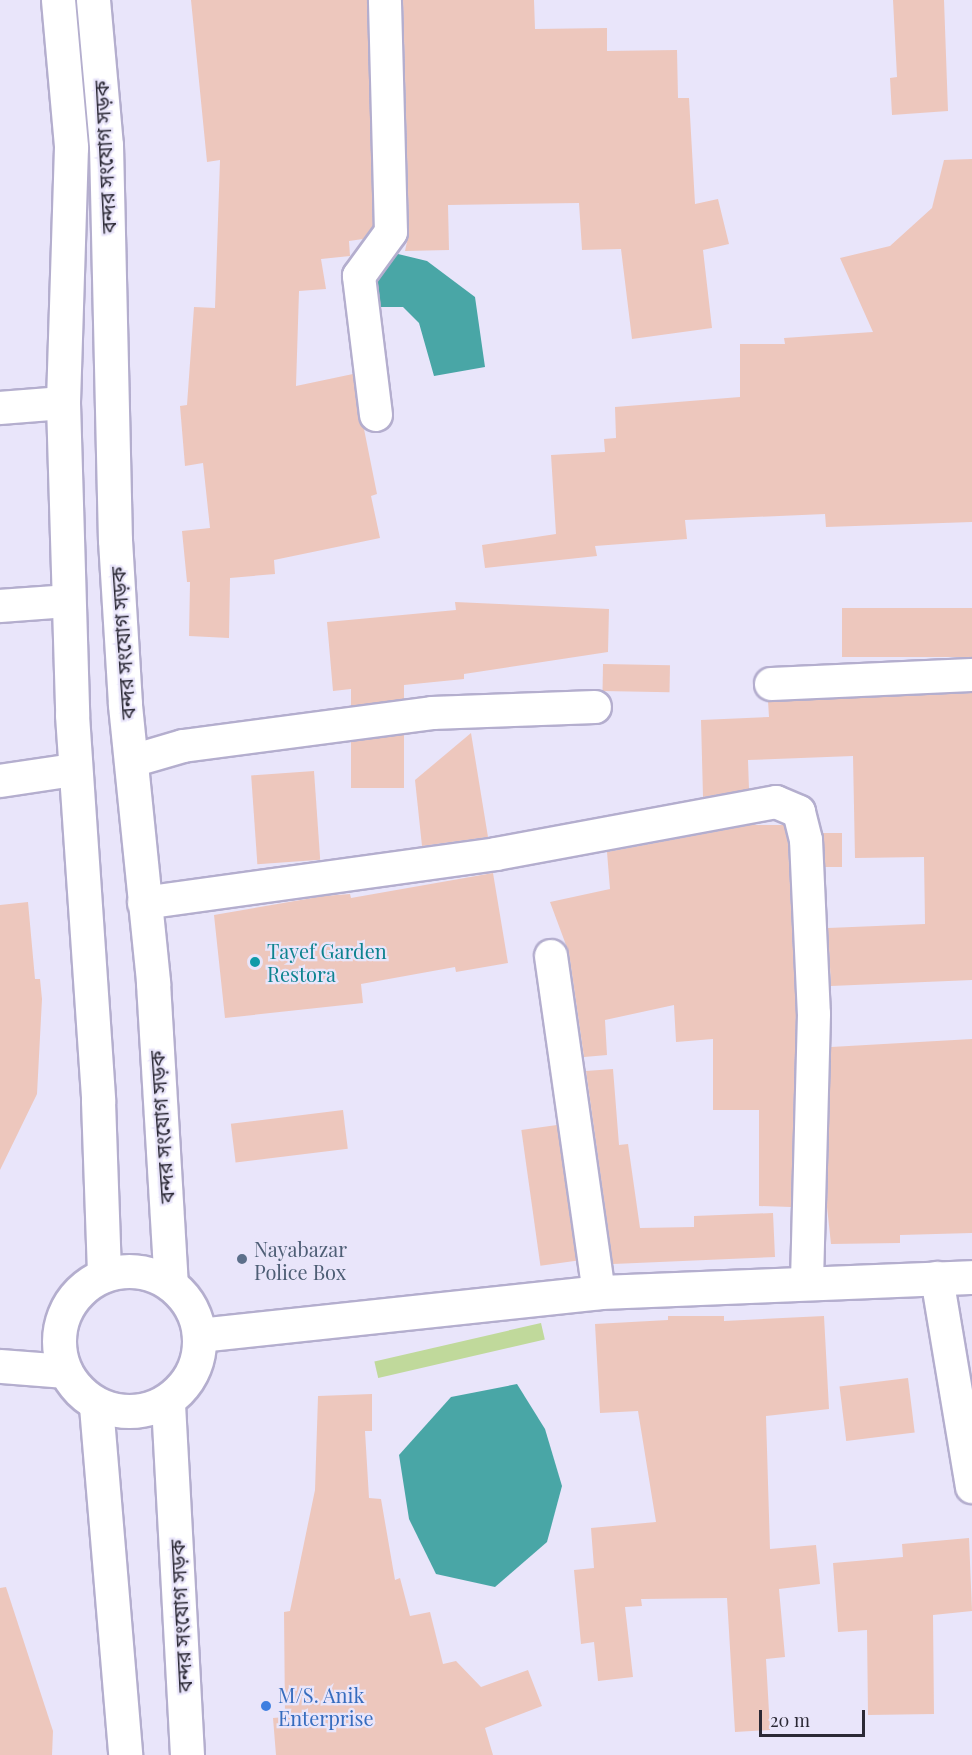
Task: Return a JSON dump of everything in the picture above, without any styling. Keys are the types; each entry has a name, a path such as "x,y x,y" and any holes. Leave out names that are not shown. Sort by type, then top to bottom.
{"main road":[{"name":"বন্দর সংযোগ সড়ক","path":"58,0 70,147 63,403 74,770 98,1101 104,1275"},
{"name":"বন্দর সংযোগ সড়ক","path":"93,0 106,145 115,540 171,1284"},
{"path":"150,1274 171,1284 187,1301 199,1335 195,1368 168,1404 119,1411 96,1406 65,1371 58,1349 68,1304 84,1287 104,1275 150,1274"},
{"path":"199,1335 599,1293 807,1281 972,1277"},
{"path":"0,1366 65,1371"},
{"name":"বন্দর সংযোগ সড়ক","path":"168,1404 188,1755"},
{"path":"96,1406 125,1755"}],"street":[{"path":"376,415 359,276 391,232 385,0"},
{"path":"0,408 63,403"},
{"path":"0,606 68,601"},
{"path":"771,684 972,675"},
{"path":"132,761 183,746 432,713 596,707"},
{"path":"0,780 74,770"},
{"path":"144,903 496,854 776,802 799,812 806,840 814,1014 807,1281"},
{"path":"551,956 599,1293"},
{"path":"937,1278 972,1487"}],"shaded area":[{"path":"398,254 427,261 475,297 485,367 434,376 419,323 403,307 378,307 377,263"},
{"path":"541,1323 545,1340 378,1378 374,1361"},
{"path":"517,1384 545,1429 562,1486 547,1542 495,1587 436,1574 409,1519 399,1455 451,1397"}],"building":[{"path":"191,0 367,0 373,226 363,239 349,241 350,256 321,259 326,289 299,291 296,386 353,374 377,494 371,496 380,538 274,560 275,574 230,578 229,638 189,636 190,582 187,582 182,531 210,528 203,463 185,466 180,406 187,405 194,307 215,308 220,160 207,162"},
{"path":"403,0 534,0 535,29 607,28 607,51 677,50 678,98 689,98 695,204 718,199 729,244 703,250 712,328 632,339 621,249 582,250 579,203 448,205 449,250 405,251 409,232"},
{"path":"893,0 944,0 948,111 892,115 890,78 897,77"},
{"path":"972,159 972,522 826,527 825,514 685,520 687,539 595,546 597,556 485,568 482,545 556,534 551,455 605,452 604,439 616,438 615,407 740,397 740,344 785,344 784,338 873,332 840,258 890,246 932,208 944,160"},
{"path":"455,602 609,609 608,652 464,674 464,679 404,685 404,699 351,706 351,689 333,691 327,622 456,610"},
{"path":"842,608 972,608 972,657 842,657"},
{"path":"603,664 670,665 670,692 603,691"},
{"path":"972,693 972,980 831,986 828,928 925,924 924,857 855,858 853,756 748,760 749,789 703,797 701,720 769,717 768,701"},
{"path":"471,733 488,837 422,846 415,780"},
{"path":"351,735 404,735 404,788 351,788"},
{"path":"314,771 320,860 257,864 251,775"},
{"path":"751,825 784,825 788,843 796,1014 791,1207 759,1206 759,1110 713,1110 713,1039 676,1042 674,1005 605,1020 607,1055 584,1057 569,953 550,902 610,889 607,852"},
{"path":"823,833 842,833 842,867 823,867"},
{"path":"493,873 508,963 456,972 455,967 361,984 363,1003 225,1018 214,915 324,896 350,894 351,898"},
{"path":"28,902 35,979 40,979 42,999 37,1094 0,1170 0,905"},
{"path":"972,1039 972,1233 900,1235 900,1243 831,1244 827,1207 831,1047"},
{"path":"613,1069 619,1145 628,1144 640,1228 694,1227 694,1216 773,1213 775,1257 613,1264 586,1071"},
{"path":"343,1110 348,1149 236,1162 231,1124"},
{"path":"557,1125 576,1261 540,1266 521,1130"},
{"path":"668,1316 724,1316 724,1321 824,1316 829,1409 766,1416 770,1549 816,1545 820,1584 779,1589 785,1657 766,1659 770,1730 735,1732 727,1598 641,1599 642,1606 625,1607 633,1677 598,1681 594,1642 581,1644 574,1570 594,1568 591,1528 656,1522 638,1411 600,1413 595,1324 668,1320"},
{"path":"908,1378 915,1433 846,1441 840,1386"},
{"path":"372,1394 372,1431 365,1431 369,1498 381,1499 395,1580 400,1578 410,1616 430,1612 443,1664 456,1661 481,1687 528,1670 542,1706 485,1728 493,1755 276,1755 273,1718 285,1717 284,1612 290,1611 315,1490 318,1396"},
{"path":"969,1538 972,1611 933,1615 934,1714 868,1715 867,1630 838,1632 833,1563 903,1557 902,1544"},
{"path":"6,1587 53,1731 52,1755 0,1755 0,1588"}],"place":[{"name":"Tayef Garden Restora","path":"255,962"},
{"name":"Nayabazar Police Box","path":"242,1259"},
{"name":"M/S. Anik Enterprise","path":"266,1706"}]}
